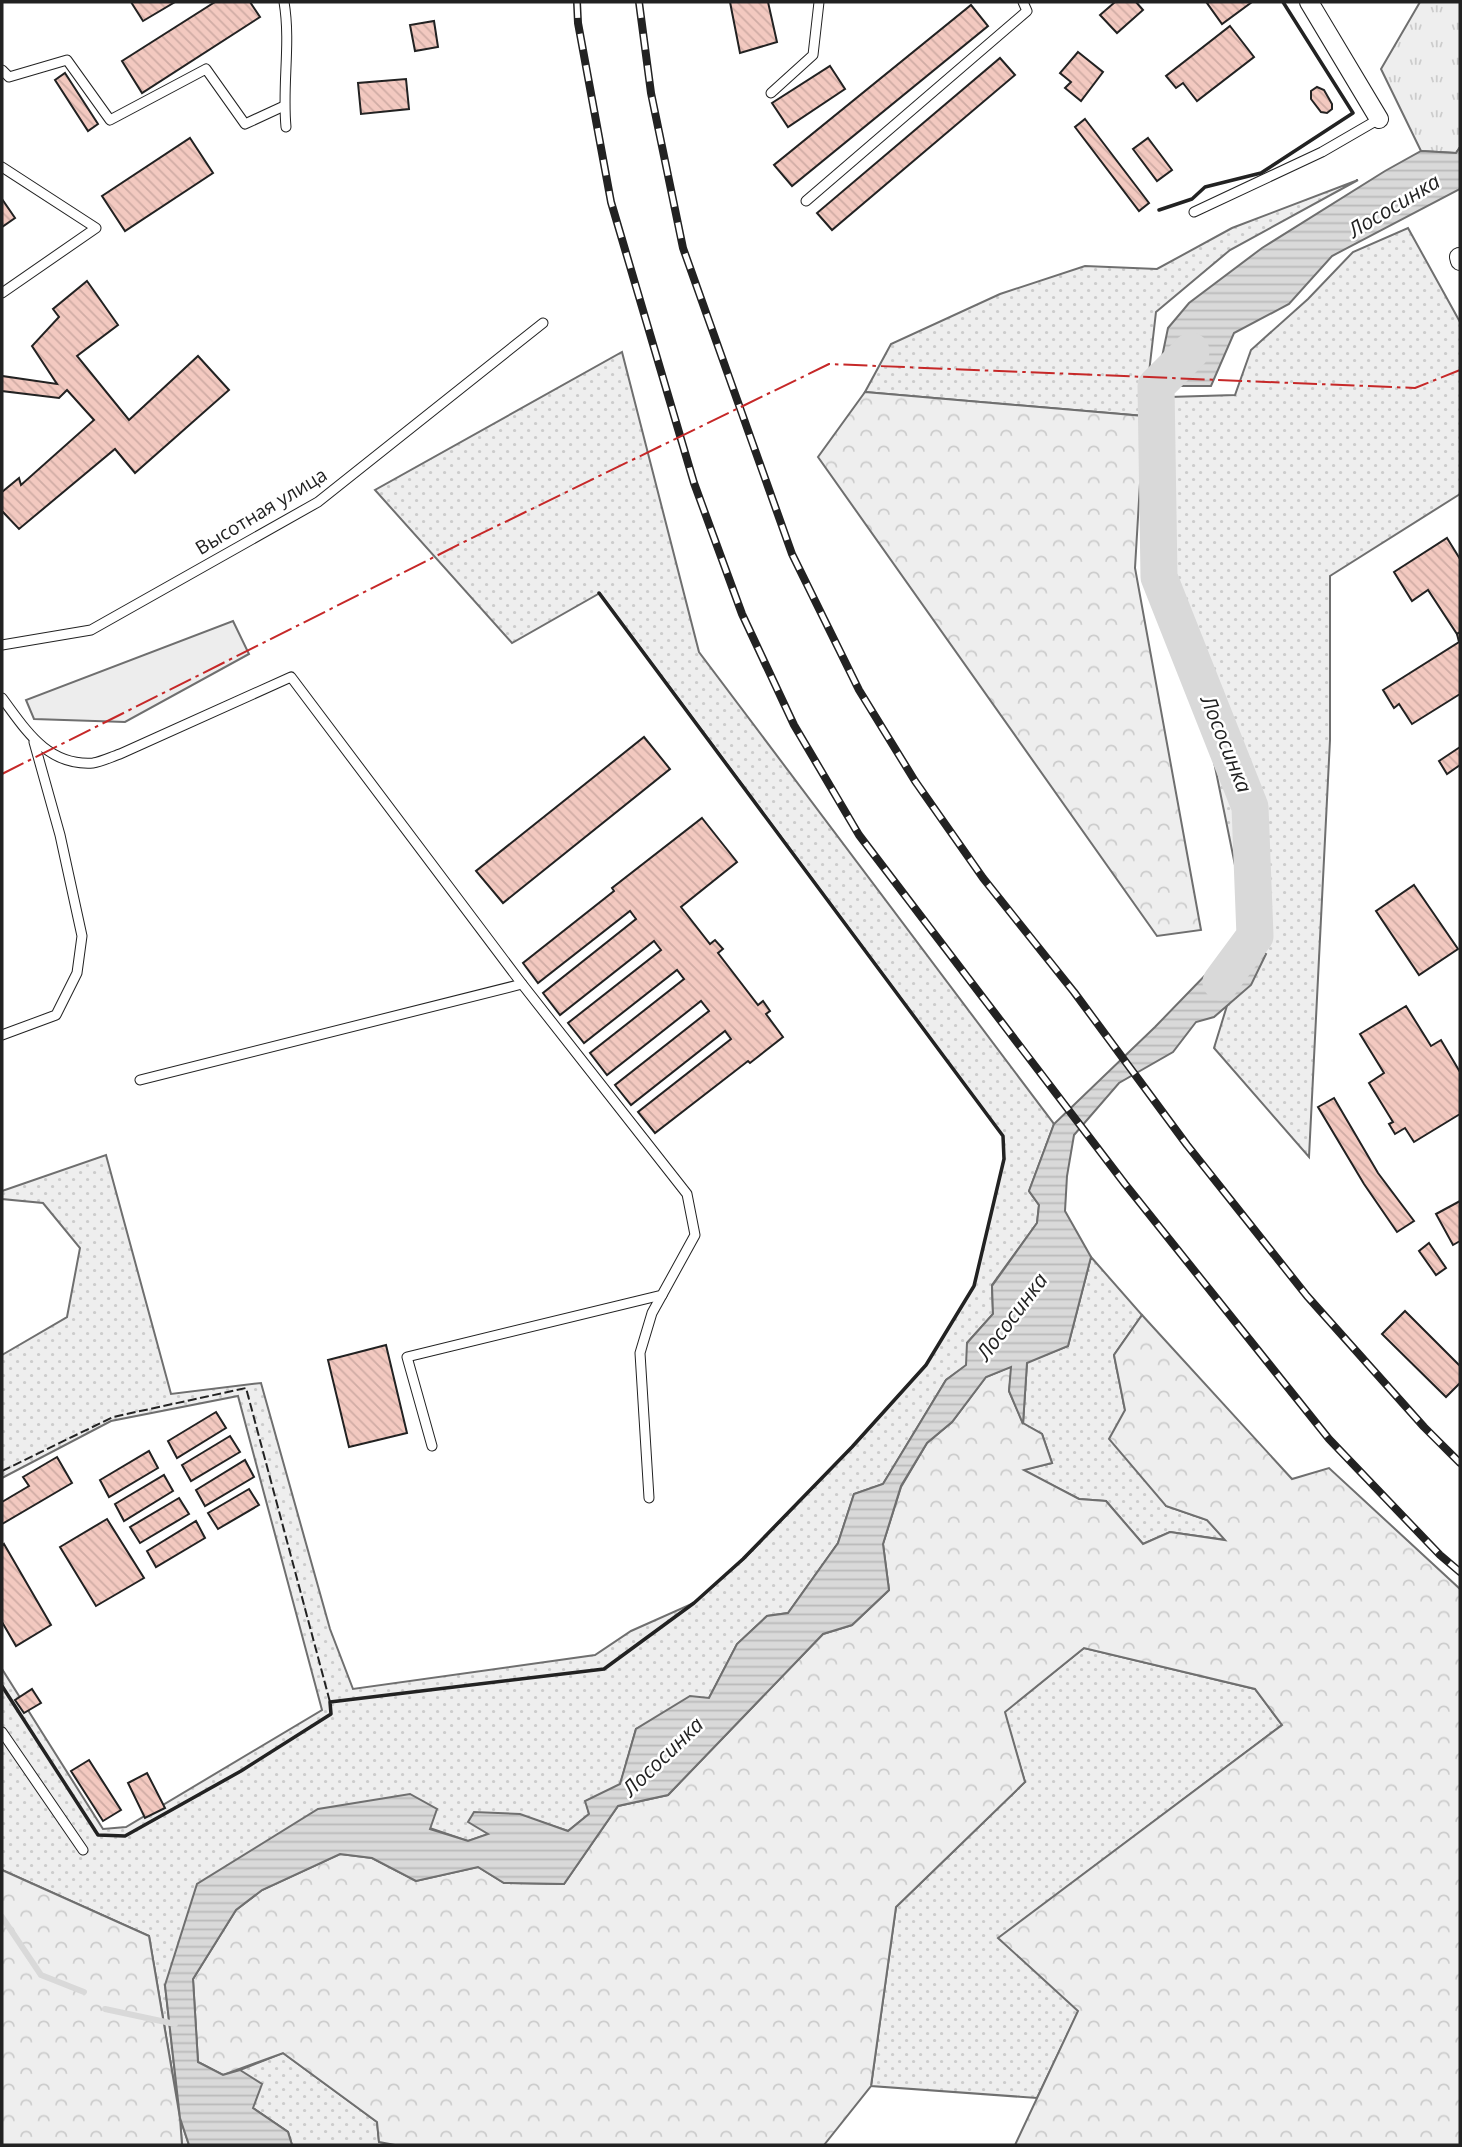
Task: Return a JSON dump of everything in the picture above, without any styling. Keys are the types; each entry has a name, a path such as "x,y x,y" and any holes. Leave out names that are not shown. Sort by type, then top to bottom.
{"street":[{"path":"1309,2 1379,119"}],"lane":[{"path":"284,2 288,24 284,106 286,127"},
{"path":"771,93 813,55 819,2"},
{"path":"807,201 1027,11 1023,2"},
{"path":"2,70 9,78 67,61 110,120 206,69 245,124 284,106"},
{"path":"1194,212 1322,152 1379,119"},
{"path":"2,167 96,228 2,293"},
{"name":"Высотная улица","path":"2,645 91,630 318,502 542,323"},
{"path":"34,741 66,761 94,763 120,754 291,677 522,984 687,1194 695,1236 652,1313 640,1353 649,1498"},
{"path":"2,698 34,741 60,835 82,936 77,973 56,1015 2,1035"},
{"path":"141,1080 522,984"},
{"path":"432,1446 407,1357 662,1295"},
{"path":"2,1732 83,1850"}],"green space":[{"path":"1420,2 1460,2 1460,147 1456,153 1421,151 1381,69"},
{"path":"1358,180 1230,250 1156,312 1144,416 865,392 891,344 1000,294 1085,266 1157,269 1232,228"},
{"path":"1408,228 1460,322 1460,494 1330,576 1330,740 1309,1157 1214,1048 1249,934 1176,575 1169,397 1235,395 1251,350 1308,299 1353,252"},
{"path":"622,352 699,652 1054,1124 1029,1191 1039,1205 1037,1223 992,1285 993,1314 967,1343 967,1365 946,1380 883,1484 854,1494 838,1543 788,1613 767,1616 737,1644 709,1698 636,1729 620,1785 586,1801 589,1814 568,1831 520,1815 489,1834 468,1841 430,1828 165,1985 180,2118 149,1936 2,1870 2,1669 103,1829 126,1827 322,1710 238,1396 111,1421 2,1478 2,1355 67,1317 80,1248 43,1203 2,1199 2,1191 106,1155 171,1394 261,1383 330,1629 353,1689 595,1655 631,1631 694,1603 744,1559 852,1447 926,1365 974,1286 1004,1159 1003,1136 600,593 512,643 375,490"},
{"path":"865,392 1144,416 1135,568 1201,930 1157,936 818,457"},
{"path":"1091,1257 1142,1315 1114,1355 1125,1410 1166,1506 1207,1520 1226,1540 1170,1532 1143,1544 1106,1501 1079,1499 1022,1470 1052,1463 1042,1434 1023,1424 1027,1362 1068,1346"},
{"path":"1142,1315 1292,1479 1329,1468 1460,1589 1460,2145 1015,2145 1078,2011 998,1938 1282,1725 1255,1689 1084,1648 1005,1712 1025,1782 896,1907 871,2086 824,2145 395,2145 379,2142 377,2122 283,2053 223,2075 198,2062 193,1979 236,1910 262,1890 340,1854 372,1858 416,1881 478,1867 504,1883 564,1884 618,1806 668,1795 823,1634 852,1625 889,1590 883,1544 901,1487 927,1443 952,1422 986,1377 1012,1366 1009,1391 1023,1423 1042,1434 1052,1463 1024,1470 1079,1499 1106,1501 1143,1544 1170,1532 1225,1540 1207,1520 1166,1506 1109,1439 1125,1410 1114,1355"},
{"path":"1084,1648 1255,1689 1282,1725 999,1938 1079,2010 1037,2098 871,2086 896,1907 1025,1782 1004,1712"},
{"path":"2,1870 149,1936 180,2118 182,2145 2,2145"},
{"path":"283,2053 377,2122 379,2142 395,2145 292,2145 288,2132 253,2108 240,2070"},
{"path":"180,2118 189,2145 182,2145"}],"shaded area":[{"path":"233,621 249,654 125,722 34,719 26,700"}],"water":[{"path":"1460,147 1460,189 1332,256 1289,304 1234,333 1211,386 1156,386 1168,328 1189,303 1262,248 1385,171 1421,151 1456,153"},
{"path":"1239,936 1266,954 1251,985 1214,1017 1196,1022 1173,1052 1119,1083 1074,1135 1067,1176 1065,1211 1091,1257 1068,1346 1027,1363 1023,1424 1009,1391 1011,1367 986,1377 952,1422 927,1443 901,1486 883,1544 889,1590 852,1625 823,1634 668,1795 618,1806 564,1884 504,1883 478,1867 416,1881 372,1858 340,1854 262,1890 236,1910 193,1979 198,2062 223,2075 240,2070 262,2084 253,2108 288,2132 292,2145 189,2145 180,2118 165,1985 197,1884 318,1809 410,1794 437,1809 430,1829 468,1841 488,1834 468,1822 474,1812 520,1814 568,1831 589,1814 585,1801 620,1784 636,1729 690,1696 709,1698 737,1644 767,1616 788,1613 838,1543 854,1494 883,1484 946,1380 966,1365 967,1343 993,1314 992,1286 1037,1223 1039,1205 1029,1191 1054,1124 1155,1027 1217,963"}],"building":[{"path":"131,2 175,2 143,21"},
{"path":"215,2 250,2 260,17 142,93 122,61"},
{"path":"730,2 768,2 777,42 740,53"},
{"path":"1115,2 1136,2 1143,10 1117,33 1100,15"},
{"path":"1252,2 1222,24 1207,3"},
{"path":"971,5 988,26 792,186 774,165"},
{"path":"434,21 438,47 415,51 410,25"},
{"path":"1230,26 1254,57 1197,101 1183,83 1176,88 1166,76"},
{"path":"1078,52 1103,72 1081,101 1065,88 1071,82 1060,73"},
{"path":"1000,58 1015,75 832,230 817,213"},
{"path":"830,66 845,89 788,127 772,103"},
{"path":"65,73 98,124 88,131 55,80"},
{"path":"406,79 409,109 361,114 358,83"},
{"path":"1317,87 1324,90 1332,104 1332,109 1327,113 1321,112 1311,99 1311,91"},
{"path":"1085,119 1149,203 1139,211 1075,127"},
{"path":"190,138 213,173 125,231 102,196"},
{"path":"1148,138 1172,170 1157,181 1133,149"},
{"path":"2,199 15,218 2,227"},
{"path":"87,281 118,325 77,356 129,420 198,356 229,390 135,473 115,449 19,529 2,511 2,492 19,478 21,485 94,420 67,390 59,398 2,391 2,376 57,384 32,346 59,317 53,309"},
{"path":"1447,538 1460,559 1460,632 1457,634 1428,590 1412,601 1394,572"},
{"path":"1460,632 1460,694 1412,724 1399,704 1394,708 1383,690 1459,642 1457,634"},
{"path":"644,737 670,769 503,903 476,871"},
{"path":"1460,747 1460,765 1447,774 1439,761"},
{"path":"702,818 737,862 681,907 710,944 715,940 723,949 718,953 758,1005 763,1001 770,1011 766,1014 783,1037 655,1133 638,1112 731,1039 725,1031 631,1105 615,1085 709,1011 701,1001 607,1075 590,1053 684,979 677,970 584,1043 568,1023 661,950 654,941 560,1015 543,993 636,919 630,911 538,983 523,963 614,891 612,888"},
{"path":"1414,885 1458,949 1419,975 1376,911"},
{"path":"1406,1006 1431,1046 1441,1040 1460,1072 1460,1114 1414,1142 1405,1128 1395,1134 1389,1124 1393,1122 1369,1083 1384,1073 1360,1034"},
{"path":"1334,1098 1378,1173 1414,1221 1397,1232 1364,1184 1318,1107"},
{"path":"1460,1201 1460,1241 1453,1245 1436,1214"},
{"path":"1429,1243 1446,1268 1436,1275 1419,1251"},
{"path":"1405,1311 1460,1366 1460,1383 1446,1397 1382,1334"},
{"path":"386,1345 407,1433 349,1447 328,1360"},
{"path":"216,1412 226,1428 177,1458 168,1441"},
{"path":"230,1436 240,1452 191,1481 182,1465"},
{"path":"149,1451 158,1468 109,1497 100,1480"},
{"path":"57,1457 72,1483 2,1524 2,1502 29,1486 23,1477"},
{"path":"245,1460 254,1477 205,1506 196,1490"},
{"path":"164,1475 173,1491 124,1521 115,1504"},
{"path":"249,1489 259,1505 218,1529 208,1513"},
{"path":"179,1498 189,1514 140,1543 130,1527"},
{"path":"107,1519 144,1578 96,1606 60,1547"},
{"path":"196,1521 205,1538 156,1567 147,1551"},
{"path":"4,1544 51,1625 16,1646 2,1622"},
{"path":"32,1689 41,1703 24,1713 15,1700"},
{"path":"89,1760 121,1810 103,1821 71,1771"},
{"path":"147,1773 165,1808 145,1818 128,1783"}],"waterway":[{"name":"Лососинка","path":"1191,351 1156,386 1159,577 1250,807 1255,936 1221,982"},
{"path":"2,1917 41,1975 84,1992"},
{"path":"105,2009 175,2024"}],"railway":[{"path":"577,2 578,23 611,202 694,483 742,614 794,725 859,835 1125,1184 1329,1439 1440,1555 1460,1572"},
{"path":"639,2 651,93 683,248 792,554 859,690 915,781 983,878 1074,992 1187,1145 1307,1296 1424,1427 1460,1463"}],"fence":[{"path":"2,1471 113,1417 246,1388 330,1702"}],"wall":[{"path":"1159,210 1192,199 1205,187 1261,173 1353,113 1283,2"},
{"path":"2,1686 98,1835 125,1836 241,1771 331,1714 330,1702 604,1669 694,1603 743,1559 852,1447 926,1365 974,1286 1004,1159 1003,1136 599,593"}],"power":[{"path":"2,774 466,541 829,364 1415,388 1460,370"}]}
